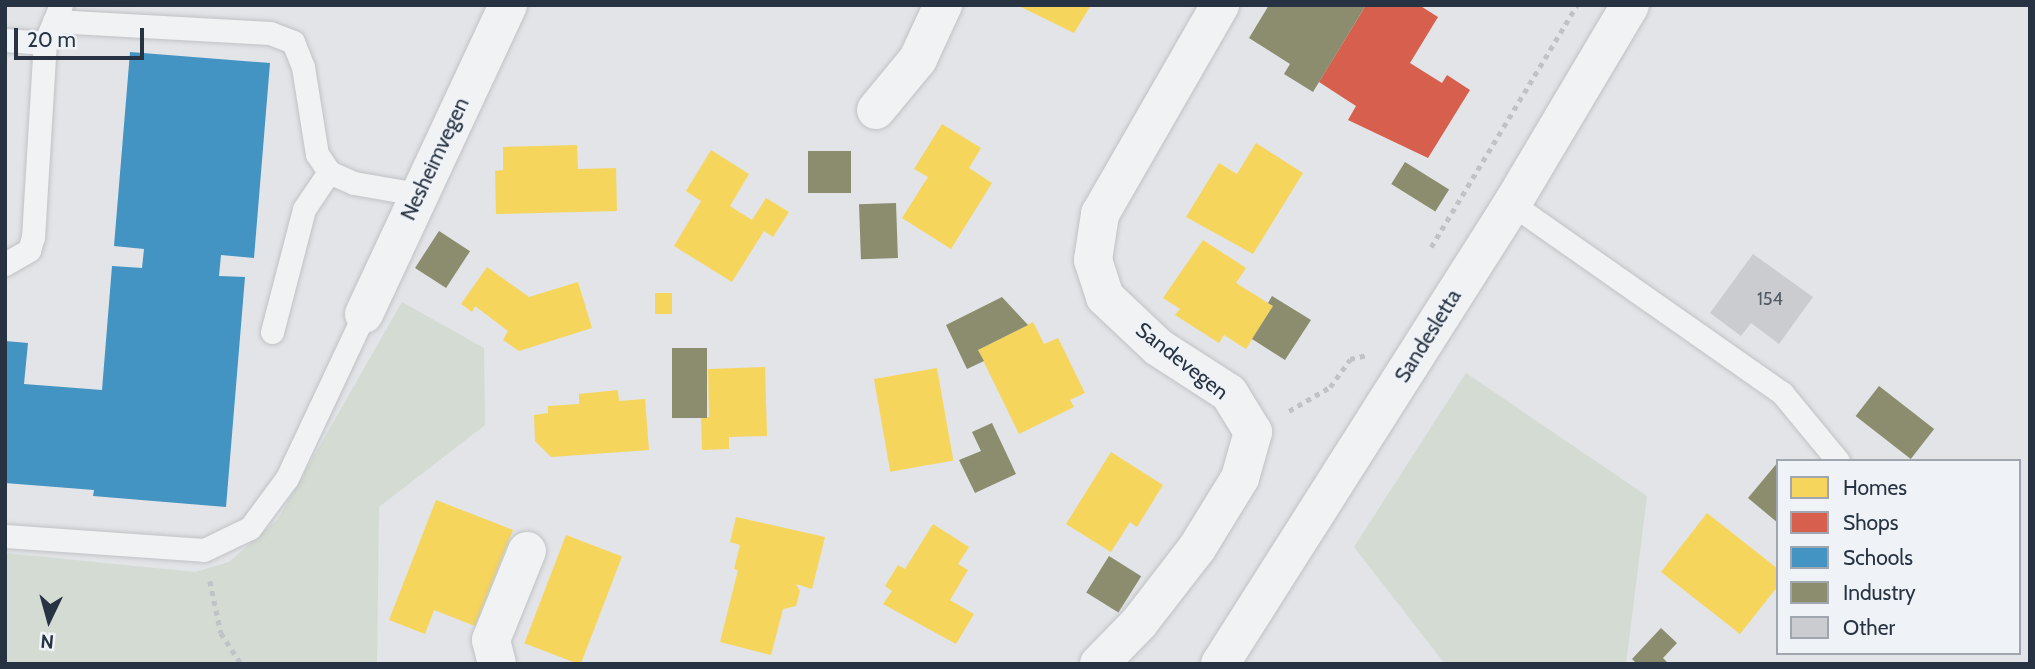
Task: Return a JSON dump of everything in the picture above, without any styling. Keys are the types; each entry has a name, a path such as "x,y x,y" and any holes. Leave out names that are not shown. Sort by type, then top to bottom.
{"street":[{"name":"Nesheimvegen","path":"364,314 509,5"},
{"path":"876,110 918,59 943,5"},
{"name":"Sandevegen","path":"1220,5 1100,214 1093,260 1105,297 1158,347 1228,393 1253,432"},
{"name":"Sandesletta","path":"1220,664 1512,204 1630,5"},
{"path":"1098,664 1139,623 1197,548 1240,478 1253,432"},
{"path":"497,664 491,640 527,551"}],"lane":[{"path":"5,264 29,250 33,237 45,43 57,13 270,33 293,42 303,66 317,154 329,172 354,183 418,194"},
{"path":"5,40 45,43"},
{"path":"272,332 304,209 329,172"},
{"path":"1512,204 1783,393 1836,459"},
{"path":"5,536 204,550 250,528 287,478 364,314"}],"path":[{"path":"1253,432 1330,387 1350,359 1371,354"},
{"path":"204,550 220,633 241,664"}],"shaded area":[{"path":"402,302 484,348 485,425 379,507 377,664 5,664 5,553 195,572 229,562 278,519"},
{"path":"1466,373 1647,496 1626,664 1445,664 1354,547"}],"building: Homes":[{"path":"1017,5 1091,5 1074,33"},
{"path":"942,124 981,148 969,168 992,183 951,249 902,218 928,177 914,169"},
{"path":"1256,143 1303,173 1253,254 1186,217 1219,163 1237,174"},
{"path":"577,145 578,169 616,168 617,211 496,214 495,171 503,170 503,147"},
{"path":"711,150 749,174 730,206 752,220 766,198 789,212 773,237 764,231 732,282 674,246 701,201 686,191"},
{"path":"1203,240 1246,268 1236,283 1273,306 1246,349 1224,335 1219,343 1175,315 1180,309 1163,298"},
{"path":"487,267 529,297 578,282 592,328 519,351 503,340 508,331 475,306 472,312 461,304"},
{"path":"655,293 672,293 672,314 655,314"},
{"path":"1033,322 1044,344 1058,338 1085,393 1070,400 1074,407 1019,434 978,350"},
{"path":"765,367 767,436 729,437 729,449 702,450 701,417 709,417 708,369"},
{"path":"937,368 953,461 890,472 874,379"},
{"path":"618,390 619,401 645,399 649,450 551,457 535,441 534,415 548,413 548,406 579,404 579,394"},
{"path":"1111,452 1163,485 1137,527 1130,522 1111,552 1066,524"},
{"path":"436,500 513,530 475,626 434,610 425,634 389,620"},
{"path":"1707,513 1776,567 1776,589 1740,634 1661,572"},
{"path":"736,517 825,537 812,589 796,584 800,591 796,606 783,609 771,655 720,642 738,570 734,569 740,545 730,542"},
{"path":"933,524 969,547 958,564 968,570 950,600 974,614 956,644 883,604 892,591 885,586 898,565 905,569"},
{"path":"566,535 622,557 581,664 524,643"}],"building: Shops":[{"path":"1366,5 1419,5 1438,17 1410,63 1442,83 1447,75 1470,90 1428,158 1348,120 1356,106 1319,82"}],"building: Schools":[{"path":"130,52 270,63 254,258 221,255 219,276 245,277 226,507 93,496 94,490 5,483 5,341 28,343 24,384 102,390 112,266 142,268 144,249 114,246"}],"building: Industry":[{"path":"1269,5 1366,5 1313,92 1284,74 1290,64 1249,38"},
{"path":"808,151 851,151 851,193 808,193"},
{"path":"1405,162 1449,190 1435,212 1391,184"},
{"path":"896,203 898,258 861,259 859,204"},
{"path":"439,231 470,251 446,288 415,268"},
{"path":"1272,296 1311,320 1285,360 1252,339 1273,306 1268,303"},
{"path":"1002,297 1028,325 978,350 984,361 967,369 946,325"},
{"path":"672,348 707,348 707,418 672,418"},
{"path":"1879,386 1934,429 1911,459 1856,416"},
{"path":"992,423 1016,474 975,493 959,460 981,451 972,432"},
{"path":"1776,464 1776,521 1748,498"},
{"path":"1109,556 1141,576 1118,613 1086,592"},
{"path":"1661,628 1677,643 1663,658 1669,664 1637,664 1632,659"}],"building: Other":[{"path":"1753,254 1813,297 1779,344 1751,323 1741,336 1710,313"}]}
